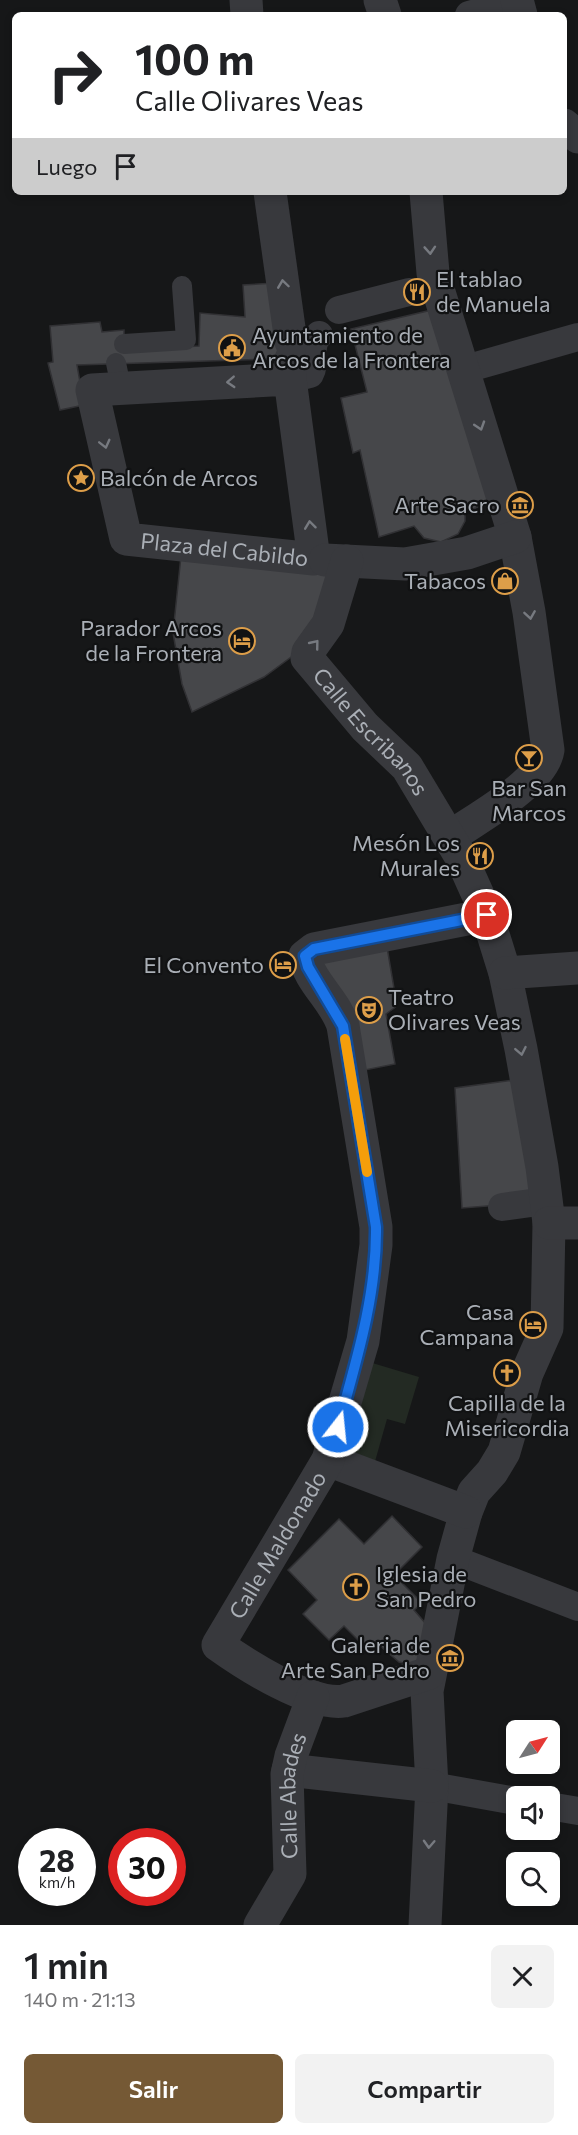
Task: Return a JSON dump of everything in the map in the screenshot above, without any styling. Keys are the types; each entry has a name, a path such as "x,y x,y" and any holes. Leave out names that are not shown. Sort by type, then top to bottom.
{"street":[{"path":"484,12 518,5"},
{"path":"271,195 298,354"},
{"path":"425,1925 432,1786 426,1706 429,1673 453,1558 466,1512 474,1492 492,1472 501,1457 530,1364 547,1328 558,1216 535,1125 505,973 474,882 450,837 532,779 546,758 548,750 530,612 515,537 433,273 426,195"},
{"path":"339,310 409,292"},
{"path":"462,370 578,337"},
{"name":"Plaza del Cabildo","path":"298,354 314,559 126,539 92,390 119,375 298,354"},
{"path":"314,559 382,565 432,561 515,537"},
{"name":"Calle Escribanos","path":"347,561 328,624 308,652 307,658 366,727 407,767 450,837"},
{"name":"Calle Maldonado","path":"313,1697 283,1684 218,1645 328,1460 363,1341 376,1245 376,1227 343,1026 308,967 305,956 314,949 487,915"},
{"path":"505,973 578,968"},
{"path":"502,1207 558,1216"},
{"path":"328,1460 466,1512"},
{"path":"453,1558 578,1607"},
{"path":"313,1697 330,1702 344,1701 429,1673"},
{"name":"Calle Abades","path":"260,1925 286,1882 291,1866 286,1794 288,1770 313,1697"},
{"path":"288,1770 432,1786 506,1799"},
{"path":"560,1808 578,1811"}],"lane":[{"path":"124,344 186,340 182,286"}],"shaded area":[{"path":"369,1362 419,1377 405,1424 387,1419 374,1465 341,1454"}],"building":[{"name":"Ayuntamiento de Arcos de la Frontera","path":"275,283 304,358 77,365 84,405 60,410 48,363 53,362 50,326 100,322 102,332 124,330 124,350 199,346 200,313 245,317 243,285"},
{"path":"436,309 498,502 465,511 465,521 458,534 441,542 424,538 414,526 379,537 360,450 353,453 341,398 367,392 351,329"},
{"name":"Parador Arcos de la Frontera","path":"181,556 340,570 302,649 264,677 192,712 182,684 173,633"},
{"name":"Teatro Olivares Veas","path":"387,947 397,1006 386,1014 395,1064 360,1071 315,958"},
{"path":"522,1079 540,1202 462,1208 455,1088"},
{"name":"Iglesia de San Pedro","path":"392,1516 422,1547 394,1575 422,1603 414,1610 432,1631 420,1661 408,1664 399,1662 379,1645 371,1653 344,1626 329,1640 303,1614 317,1600 288,1570 339,1519 364,1544"}],"slow traffic":[{"path":"345,1039 367,1172"}],"place":[{"name":"El tablao de Manuela","path":"417,292"},
{"name":"Ayuntamiento de Arcos de la Frontera","path":"232,348"},
{"name":"Balcón de Arcos","path":"81,478"},
{"name":"Arte Sacro","path":"520,505"},
{"name":"Tabacos","path":"505,581"},
{"name":"Parador Arcos de la Frontera","path":"242,641"},
{"name":"Bar San Marcos","path":"529,758"},
{"name":"Mesón Los Murales","path":"480,856"},
{"name":"El Convento","path":"283,965"},
{"name":"Teatro Olivares Veas","path":"369,1010"},
{"name":"Casa Campana","path":"533,1325"},
{"name":"Capilla de la Misericordia","path":"507,1373"},
{"name":"Iglesia de San Pedro","path":"356,1587"},
{"name":"Galeria de Arte San Pedro","path":"450,1658"}],"route":[{"path":"338,1427 363,1341 376,1245 376,1227 343,1026 337,1011 308,967 305,956 314,949 487,915"}]}
